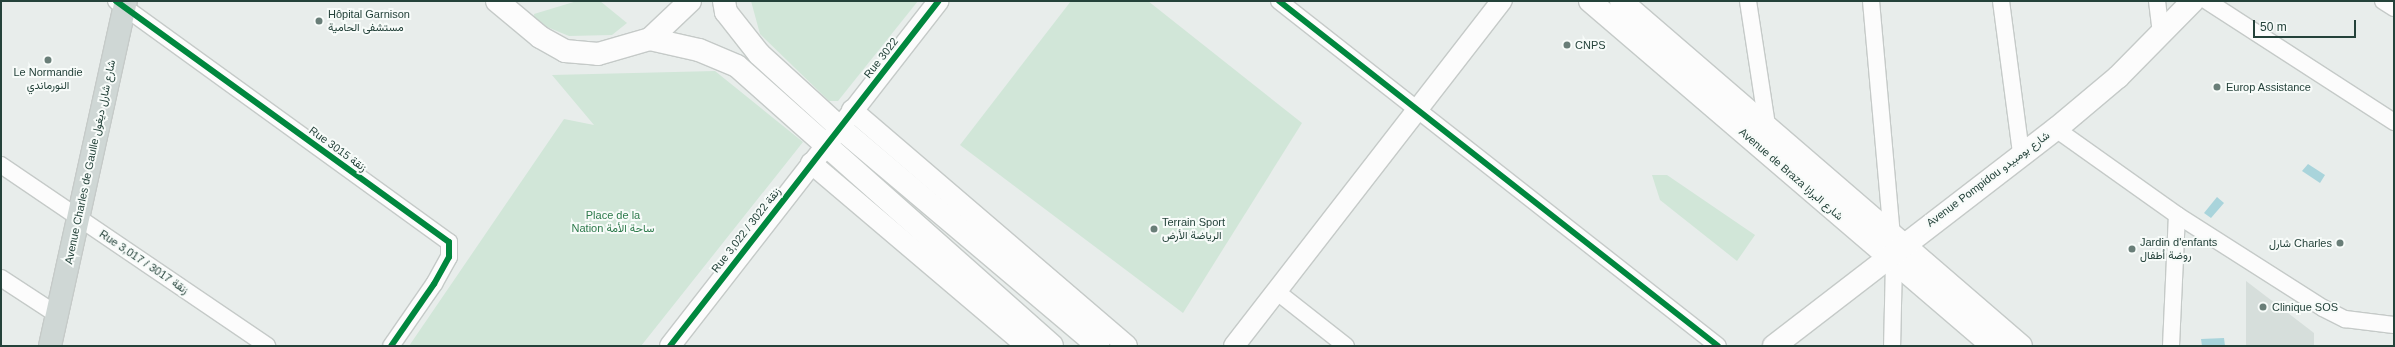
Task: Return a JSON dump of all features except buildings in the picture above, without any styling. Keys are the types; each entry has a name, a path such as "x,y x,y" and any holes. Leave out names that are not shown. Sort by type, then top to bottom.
{"main road":[{"path":"497,1 540,37 565,51 598,54 650,39 690,1"},
{"path":"724,1 726,12 759,54 845,118 1098,346"},
{"name":"Avenue de Braza شارع البرازا","path":"1590,1 1894,249 2021,346"},
{"name":"Avenue de Braza شارع البرازا","path":"1621,1 1766,125 1993,346"},
{"name":"Avenue Pompidou شارع بومبيدو","path":"1774,346 1894,249 2056,128 2118,77 2193,1"},
{"name":"Avenue Charles de Gaulle شارع شارل ديغول","path":"50,346 59,316 76,215 122,3"},
{"path":"650,39 699,50 737,66 817,154 1052,346"}],"street":[{"name":"Rue 3022","path":"845,118 939,1"},
{"path":"1278,1 1418,107 1718,346"},
{"path":"1234,346 1418,107 1502,1"},
{"path":"1748,1 1766,125"},
{"path":"1871,1 1894,249 1892,346"},
{"path":"2001,1 2021,153"},
{"path":"2157,1 2161,34"},
{"path":"2206,1 2394,122"},
{"path":"2383,1 2394,8"},
{"name":"Rue 3015 زنقة","path":"122,3 449,242 449,257 434,284 392,346"},
{"name":"Rue 3,022 / زنقة 3022","path":"670,346 845,118"},
{"path":"845,118 1127,346"},
{"path":"2056,128 2177,215 2345,319 2394,325"},
{"path":"817,154 1027,346"},
{"name":"Rue 3,017 / زنقة 3017","path":"1,165 267,346"},
{"path":"2171,346 2177,215"},
{"path":"1,278 59,316"},
{"path":"1276,291 1346,346"}],"shaded area":[{"name":"Clinique SOS","path":"2246,281 2314,333 2314,346 2246,346"}],"green space":[{"path":"577,1 600,1 627,23 612,35 569,36 535,22 534,14"},
{"path":"751,1 918,1 838,101 829,101 760,34"},
{"name":"Terrain Sport الرياضة الأرض","path":"1071,1 1148,1 1302,123 1183,313 960,145"},
{"name":"Place de la Nation ساحة الأمة","path":"715,71 803,142 641,346 409,346 564,119 594,125 552,75"},
{"path":"1652,175 1667,175 1755,235 1737,261 1660,200"}],"water":[{"path":"2308,164 2325,175 2320,183 2302,171"},
{"path":"2217,197 2224,203 2211,218 2204,213"},
{"path":"2224,338 2225,346 2202,346 2201,339"}],"cycle path":[{"path":"116,1 449,242 449,257 434,284 391,346"},
{"path":"670,346 939,1"},
{"path":"1279,1 1718,346"}],"place":[{"name":"Hôpital Garnison مستشفى الحامية","path":"319,21"},
{"name":"CNPS","path":"1567,45"},
{"name":"Le Normandie النورماندي","path":"48,60"},
{"name":"Europ Assistance","path":"2217,87"},
{"name":"Terrain Sport الرياضة الأرض","path":"1154,229"},
{"name":"شارل Charles","path":"2340,243"},
{"name":"Jardin d'enfants روضة أطفال","path":"2132,249"},
{"name":"Clinique SOS","path":"2263,307"}]}
